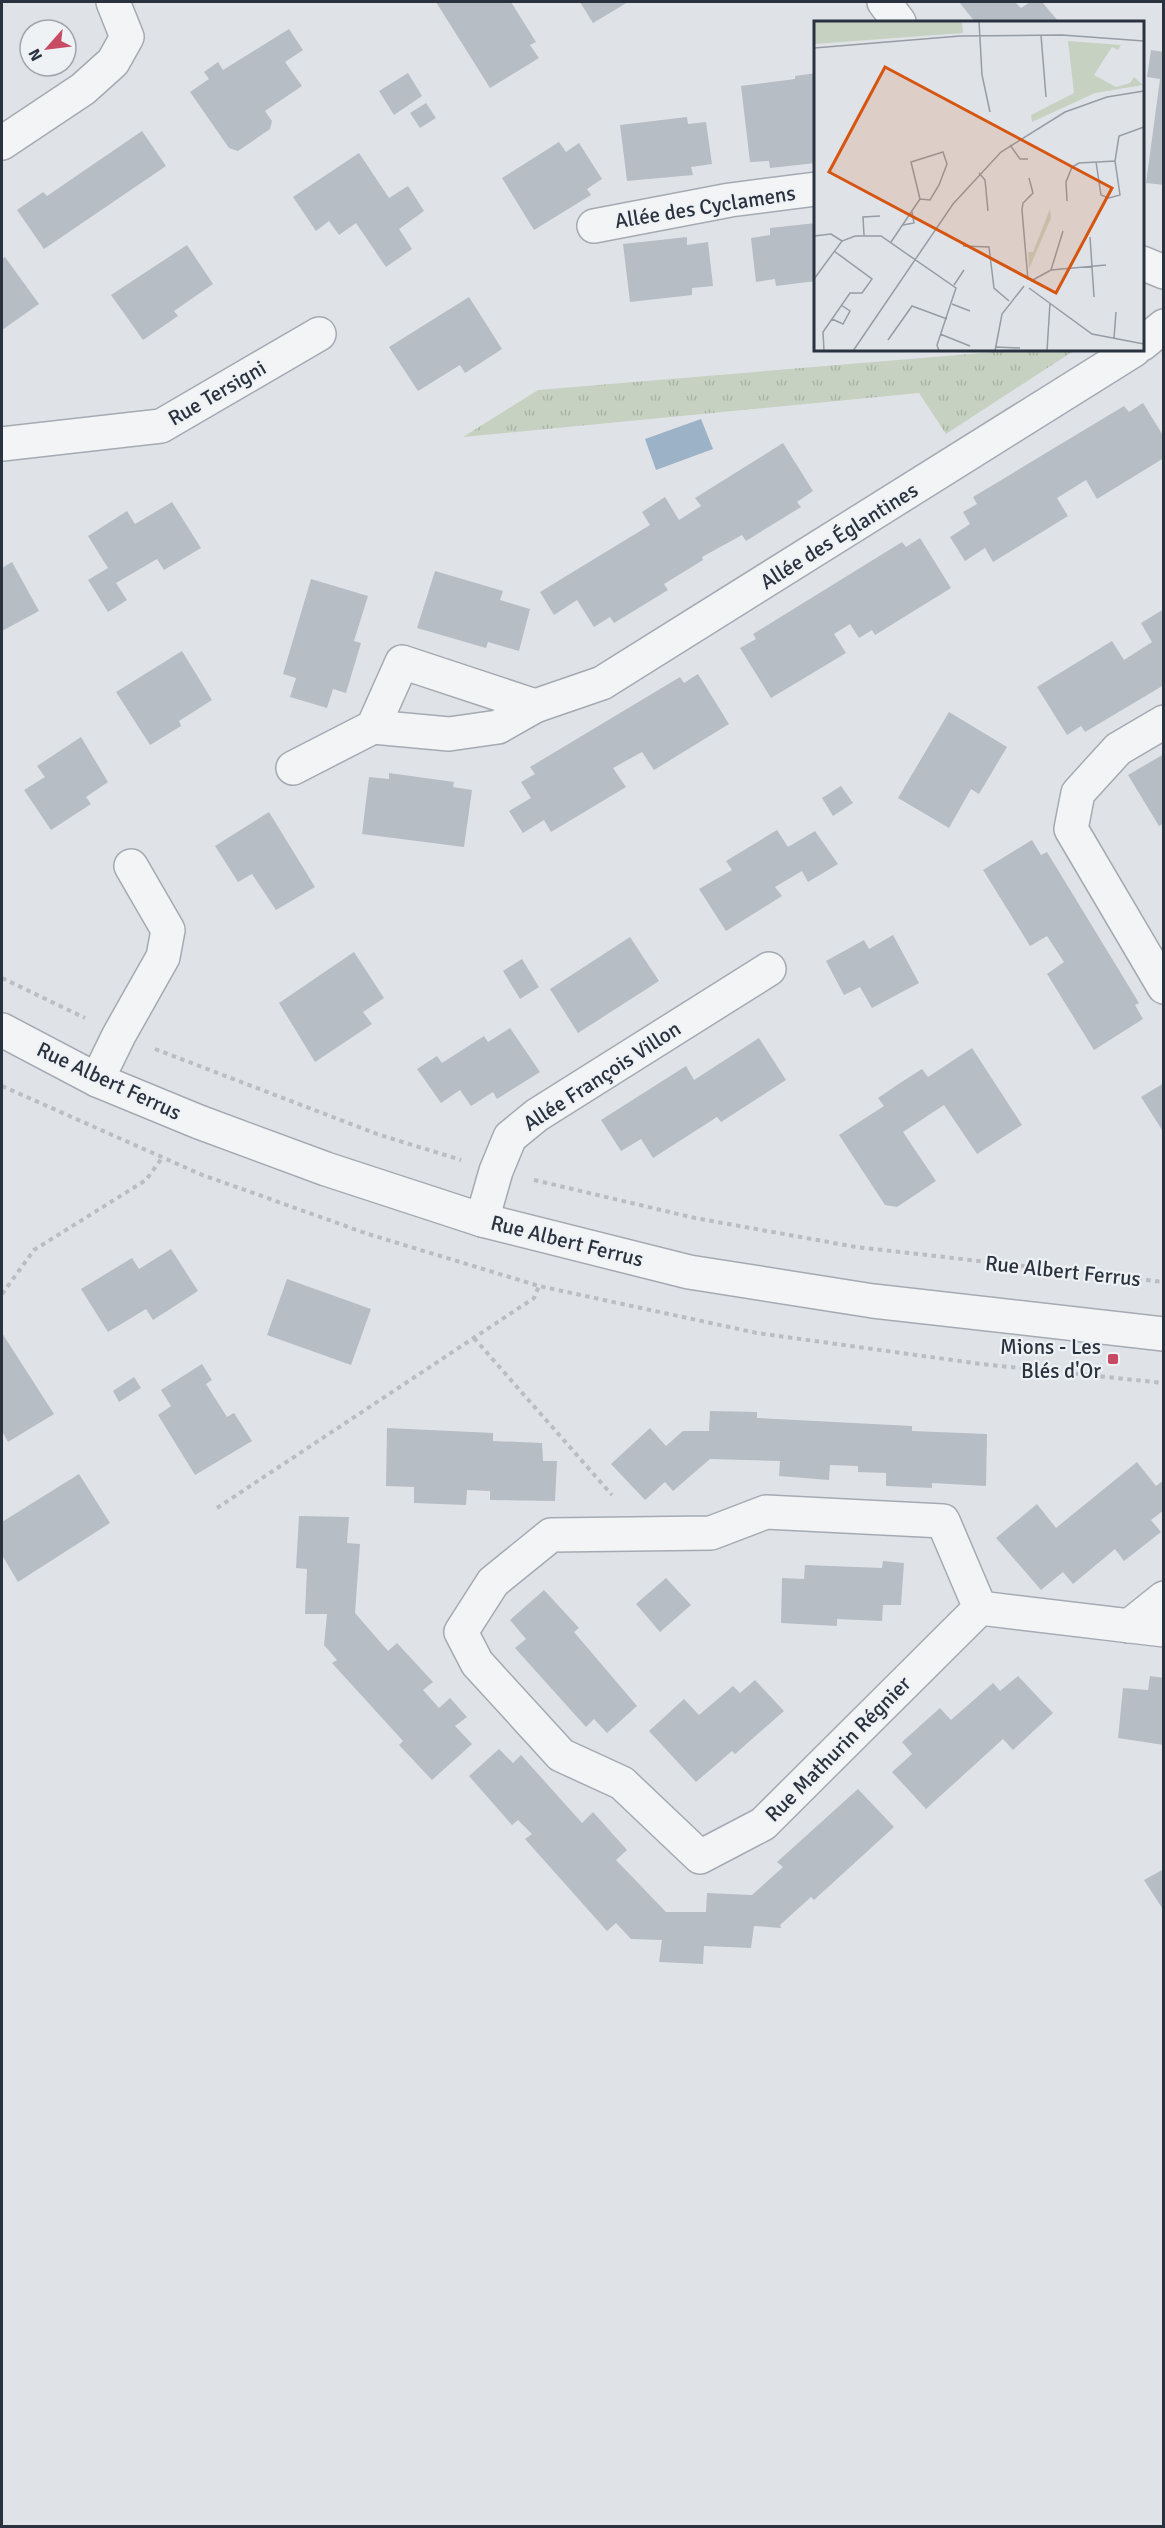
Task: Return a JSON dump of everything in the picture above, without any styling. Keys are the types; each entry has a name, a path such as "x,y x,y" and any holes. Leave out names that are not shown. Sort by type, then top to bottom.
{"street":[{"path":"2,143 83,89 113,62 128,37 113,2"},
{"path":"884,2 898,21"},
{"name":"Allée des Cyclamens","path":"594,226 730,200 814,189"},
{"path":"1144,263 1164,272"},
{"path":"1144,343 1164,326"},
{"name":"Rue Tersigni","path":"2,444 161,426 319,334"},
{"name":"Allée des Églantines","path":"373,727 449,734 498,727 535,706 602,683 1132,351"},
{"path":"293,768 373,727 402,662 535,706"},
{"path":"1164,722 1118,749 1078,793 1071,829 1164,987"},
{"path":"97,1080 119,1035 163,957 168,930 131,866"},
{"name":"Allée François Villon","path":"482,1220 496,1171 510,1137 537,1115 769,969"},
{"name":"Rue Albert Ferrus","path":"2,1030 97,1080 199,1122 326,1169 482,1220 688,1272 873,1301 1164,1334"},
{"name":"Rue Mathurin Régnier","path":"766,1512 943,1521 980,1608 763,1824 700,1857 622,1783 561,1755 477,1663 461,1632 493,1582 551,1535 711,1533 766,1512"},
{"path":"1129,1626 1164,1598"},
{"path":"980,1608 1164,1630"}],"path":[{"name":"Rue Albert Ferrus","path":"2,978 119,1035 377,1134 496,1171 695,1218 856,1246 1164,1282"},
{"path":"2,1294 34,1250 146,1180 162,1158"},
{"path":"217,1508 534,1298 539,1286"},
{"path":"474,1338 645,1533"}],"green space":[{"path":"1006,351 1073,351 946,434 919,393 463,437 538,390"}],"water":[{"path":"701,419 713,449 656,470 645,439"}],"building":[{"path":"436,2 511,2 536,42 530,45 539,58 490,88"},
{"path":"580,2 628,2 593,23"},
{"path":"959,2 1015,2 1021,8 1030,2 1042,2 1058,21 974,21"},
{"path":"289,29 303,50 285,62 302,86 265,111 272,121 270,129 238,151 229,148 190,92 209,79 204,72 218,62 223,70"},
{"path":"1151,50 1164,52 1164,185 1146,183 1160,79 1147,77"},
{"path":"408,73 422,96 394,115 379,91"},
{"path":"814,73 814,163 770,168 769,161 750,162 741,86 795,79 795,76"},
{"path":"426,103 436,118 420,128 410,113"},
{"path":"687,117 688,124 706,122 712,164 691,167 693,175 627,181 620,125"},
{"path":"142,131 166,166 44,249 17,210 43,192 47,196"},
{"path":"559,142 566,152 579,143 602,179 587,189 591,195 534,230 502,178"},
{"path":"359,153 389,198 408,186 424,211 399,229 412,249 386,267 356,223 339,235 329,221 316,231 293,197"},
{"path":"814,223 814,281 776,286 775,279 756,282 751,238 770,235 770,228"},
{"path":"687,237 687,245 708,242 713,286 692,288 692,295 630,302 623,244"},
{"path":"187,245 213,284 174,311 178,316 143,340 111,295"},
{"path":"5,257 39,304 2,330 2,259"},
{"path":"469,297 502,349 465,373 460,365 418,391 389,347"},
{"path":"1143,403 1164,437 1164,458 1097,499 1086,480 1057,498 1068,516 993,562 985,548 965,561 950,537 970,524 963,512 977,504 973,497 1124,406 1129,412"},
{"path":"783,443 813,491 797,502 801,507 746,541 742,535 702,557 703,560 664,584 668,590 614,623 610,617 594,627 577,600 554,615 540,592 650,525 642,512 665,497 679,520 701,506 695,498"},
{"path":"172,502 201,548 164,570 157,559 116,583 127,600 108,612 88,580 108,568 88,536 127,511 135,524"},
{"path":"920,538 951,588 875,635 872,630 859,638 850,624 834,634 846,653 771,698 740,648 756,639 753,634 902,542 906,547"},
{"path":"12,562 39,611 2,631 2,568"},
{"path":"435,571 503,591 500,600 530,609 519,651 488,642 486,648 417,628"},
{"path":"311,579 368,596 354,641 361,643 346,693 333,689 327,708 290,697 296,678 283,674"},
{"path":"1164,609 1164,685 1085,732 1081,726 1067,735 1037,687 1112,641 1124,660 1152,642 1141,623"},
{"path":"182,651 212,700 179,721 181,726 150,745 116,692"},
{"path":"698,674 729,724 654,770 642,752 613,768 626,787 551,832 544,820 523,833 509,811 531,798 521,782 535,774 530,767 680,677 684,683"},
{"path":"949,712 1007,747 979,794 971,789 949,828 898,798"},
{"path":"81,737 108,782 86,797 91,804 51,830 24,790 45,777 37,766"},
{"path":"1164,754 1164,823 1159,826 1128,775"},
{"path":"389,773 454,782 453,787 472,790 464,847 362,834 369,777 389,779"},
{"path":"841,786 853,803 833,816 822,798"},
{"path":"269,812 315,887 276,910 252,874 238,882 215,846"},
{"path":"777,830 788,847 815,831 838,864 808,882 802,871 775,887 782,896 726,931 699,889 732,870 726,861"},
{"path":"1032,840 1041,855 1047,852 1139,1003 1135,1005 1143,1019 1094,1050 1047,974 1064,962 1047,936 1030,946 983,870"},
{"path":"893,935 919,983 872,1008 860,987 844,995 826,961 864,940 869,949"},
{"path":"630,937 659,981 578,1033 550,989"},
{"path":"354,952 384,998 363,1012 372,1024 315,1062 279,1003"},
{"path":"522,959 539,987 520,999 503,971"},
{"path":"510,1028 540,1072 497,1099 493,1092 471,1106 460,1090 441,1103 417,1069 437,1056 442,1063 484,1036 488,1042"},
{"path":"759,1038 786,1080 721,1122 717,1117 653,1158 641,1139 621,1151 601,1120 686,1066 694,1080"},
{"path":"972,1048 1022,1125 977,1154 944,1105 903,1132 936,1181 897,1207 885,1205 839,1135 884,1106 878,1098 900,1083 922,1069 928,1077"},
{"path":"1164,1083 1164,1133 1141,1097"},
{"path":"171,1249 198,1291 153,1320 146,1309 108,1332 81,1289 132,1258 139,1269"},
{"path":"287,1279 371,1309 351,1365 267,1335"},
{"path":"2,1333 54,1414 8,1442 2,1431"},
{"path":"202,1364 212,1380 206,1384 227,1417 234,1413 252,1441 195,1475 158,1415 171,1406 161,1390"},
{"path":"134,1377 141,1388 119,1402 113,1391"},
{"path":"710,1411 757,1412 757,1418 912,1426 912,1431 987,1434 986,1486 932,1483 932,1488 886,1486 886,1473 858,1472 858,1466 830,1465 829,1480 779,1476 780,1461 710,1459 673,1491 665,1482 645,1500 611,1464 650,1428 666,1446 683,1431 709,1431"},
{"path":"387,1428 493,1433 493,1441 542,1443 543,1461 557,1461 555,1501 490,1500 490,1491 467,1490 466,1505 414,1503 414,1487 386,1486"},
{"path":"1137,1462 1156,1486 1164,1480 1164,1510 1151,1520 1161,1532 1124,1561 1115,1549 1073,1584 1063,1572 1041,1590 996,1538 1037,1504 1056,1528"},
{"path":"79,1474 110,1523 18,1582 2,1555 2,1522"},
{"path":"299,1516 349,1517 347,1543 360,1544 355,1613 388,1651 397,1643 433,1682 423,1690 439,1708 450,1698 467,1717 455,1726 472,1744 432,1780 399,1745 403,1741 332,1663 337,1660 324,1645 327,1614 305,1614 307,1569 296,1568"},
{"path":"883,1561 904,1563 901,1605 883,1605 882,1621 837,1619 837,1626 781,1623 782,1578 804,1579 805,1565 882,1568"},
{"path":"666,1578 691,1605 660,1632 636,1604"},
{"path":"544,1590 579,1628 574,1632 637,1706 607,1733 594,1719 586,1727 515,1648 526,1639 510,1620"},
{"path":"1018,1676 1053,1713 1013,1750 1003,1739 926,1809 892,1772 912,1754 902,1742 940,1708 951,1720 993,1683 1000,1691"},
{"path":"1150,1676 1164,1678 1164,1745 1118,1738 1123,1688 1148,1690"},
{"path":"755,1680 784,1711 735,1754 732,1751 696,1782 649,1731 684,1699 699,1715 733,1686 740,1693"},
{"path":"499,1749 513,1763 521,1755 582,1823 593,1812 627,1850 616,1860 666,1912 706,1912 707,1893 752,1895 783,1867 777,1862 858,1789 894,1827 814,1900 811,1897 780,1925 781,1928 754,1926 751,1948 704,1946 703,1964 659,1962 662,1940 631,1939 616,1923 607,1931 525,1839 532,1834 518,1820 512,1825 469,1776"},
{"path":"1164,1869 1164,1911 1144,1880"}],"place":[{"name":"Mions - Les Blés d'Or","path":"1113,1359"}]}
